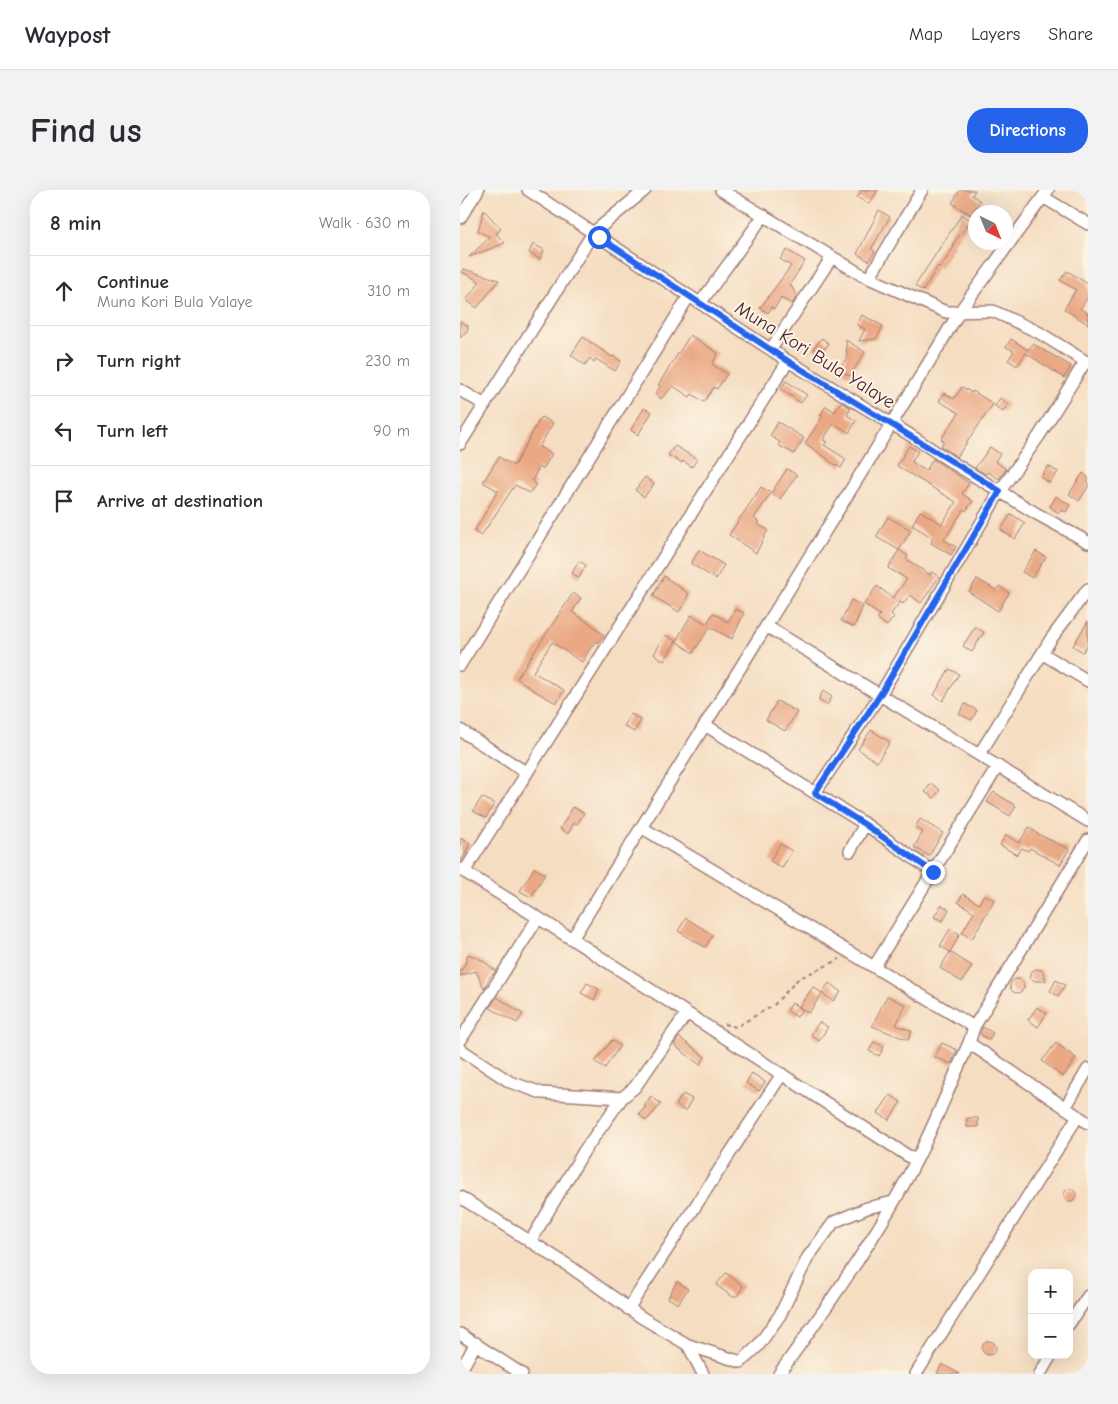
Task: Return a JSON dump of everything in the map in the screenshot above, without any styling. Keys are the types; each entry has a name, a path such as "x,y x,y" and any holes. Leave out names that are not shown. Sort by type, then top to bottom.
{"street":[{"path":"460,218 478,190"},
{"name":"Muna Kori Bula Yalaye","path":"528,190 788,361 1037,514 1088,542"},
{"path":"460,444 593,233 645,190"},
{"path":"722,190 869,278 946,312 993,311 1038,332 1087,363 1000,491 880,695 815,793"},
{"path":"869,278 922,190"},
{"path":"572,939 892,424 960,311 1046,193 1088,224"},
{"path":"701,302 764,215"},
{"path":"771,349 832,257"},
{"path":"460,665 689,296"},
{"path":"788,361 527,773 462,870 916,1160"},
{"path":"460,390 485,405"},
{"path":"979,755 1051,639 1088,590"},
{"path":"766,626 1088,821"},
{"path":"1043,654 1088,682"},
{"path":"705,725 864,824 933,872"},
{"path":"460,730 527,773"},
{"path":"874,968 998,766"},
{"path":"850,851 864,824"},
{"path":"641,827 974,1027"},
{"path":"780,1374 857,1264 893,1202 916,1160 969,1043 974,1027 1088,840"},
{"path":"460,1041 538,918"},
{"path":"530,1242 584,1151 622,1098 635,1086 688,1013"},
{"path":"969,1043 1088,1123"},
{"path":"460,1049 510,1082 542,1093 622,1098"},
{"path":"1065,1108 1088,1069"},
{"path":"628,1309 782,1074"},
{"path":"916,1374 1078,1116"},
{"path":"460,1197 569,1266 628,1309 688,1345 741,1362 758,1346 780,1315 808,1257 834,1222 867,1208 893,1202"},
{"path":"1073,1318 1088,1296"},
{"path":"460,1334 522,1374"},
{"path":"460,1372 476,1343"},
{"path":"688,1345 703,1374"},
{"path":"1040,1374 1049,1359"}],"path":[{"path":"720,1022 736,1027 774,1005 798,979 851,954"}],"building":[{"path":"862,190 878,190 869,204 857,197"},
{"path":"960,190 975,190 972,195 980,201 977,205 968,205 968,213 952,203"},
{"path":"484,210 501,229 496,234 505,243 469,257 490,237 478,231"},
{"path":"879,210 890,217 871,249 875,251 869,261 857,254"},
{"path":"962,214 968,219 968,225 953,244 955,245 940,268 938,266 923,291 915,286"},
{"path":"533,244 544,250 540,259 529,253"},
{"path":"787,250 805,261 790,284 797,296 792,304 781,298 774,309 772,307 768,313 760,308 791,266 780,259"},
{"path":"464,269 499,280 477,308 466,300 480,282 462,272"},
{"path":"1067,271 1088,284 1088,297 1080,309 1088,313 1088,324 1064,309 1076,290 1060,280"},
{"path":"862,315 883,326 876,339 859,341 865,329 857,325"},
{"path":"460,321 468,326 468,330 460,338"},
{"path":"690,335 718,353 712,364 727,374 717,389 714,387 704,402 692,394 690,397 673,386 661,399 655,393 661,386 658,385"},
{"path":"583,337 621,361 615,371 596,359 594,362 590,358 585,365 571,355"},
{"path":"822,338 829,344 820,354 813,348"},
{"path":"1011,339 1028,350 1033,344 1071,366 1064,378 1026,353 1017,366 1008,360 1014,351 1006,347"},
{"path":"846,340 865,352 850,376 839,370 847,358"},
{"path":"786,381 807,395 801,403 781,389"},
{"path":"962,387 972,393 973,391 993,404 957,457 941,446 944,441 941,439 959,413 939,401 944,393 954,399"},
{"path":"1000,398 1008,404 1003,412 995,406"},
{"path":"841,402 851,408 847,415 856,421 849,433 834,423 823,440 827,442 824,445 846,459 841,468 805,443 823,416 820,415 826,406 835,412"},
{"path":"644,408 652,412 638,435 631,430"},
{"path":"541,417 553,423 539,447 552,454 543,469 539,467 532,481 536,484 530,493 515,485 481,536 474,532 498,491 483,482 499,457 514,466"},
{"path":"778,422 804,438 794,454 778,445 780,442 770,436"},
{"path":"675,446 697,459 692,467 668,455"},
{"path":"909,446 918,451 912,462 926,471 933,459 969,483 962,494 973,501 966,511 964,509 944,540 956,547 951,555 931,543 933,538 912,525 920,511 942,524 956,502 897,466"},
{"path":"990,447 1000,454 995,461 1006,469 999,479 988,472 986,474 975,468"},
{"path":"1048,466 1058,472 1050,483 1041,477"},
{"path":"787,469 797,475 780,499 771,493"},
{"path":"1083,473 1088,477 1088,487 1079,501 1069,494"},
{"path":"645,477 654,484 644,497 635,490"},
{"path":"761,487 771,493 754,518 759,522 757,524 768,530 756,553 729,535"},
{"path":"1056,496 1070,505 1066,512 1061,510 1059,513 1050,507"},
{"path":"1011,514 1025,523 1015,539 1001,530"},
{"path":"888,517 911,530 899,550 876,537"},
{"path":"699,550 724,565 716,579 691,564"},
{"path":"899,550 908,556 906,559 930,575 932,572 939,577 921,603 910,595 903,604 900,602 891,614 894,617 887,626 877,618 880,615 864,604 877,586 893,598 907,579 888,568"},
{"path":"1036,551 1046,557 1032,578 1022,572"},
{"path":"579,561 586,565 579,578 572,573"},
{"path":"664,576 689,594 679,612 653,596"},
{"path":"977,579 996,590 999,586 1009,593 998,611 969,592"},
{"path":"573,593 581,598 572,612 604,635 598,643 595,641 582,662 552,642 533,672 564,690 556,703 517,678"},
{"path":"851,600 863,606 854,627 841,621"},
{"path":"735,609 744,613 732,639 710,627 693,653 676,641 691,615 707,624 713,613 728,622"},
{"path":"1088,621 1088,643 1083,652 1073,646"},
{"path":"975,627 984,632 972,652 963,646"},
{"path":"665,635 676,641 664,661 654,654"},
{"path":"949,669 959,674 943,701 934,695"},
{"path":"823,691 832,697 827,705 818,700"},
{"path":"777,701 797,712 785,731 766,720"},
{"path":"965,704 977,710 972,720 959,714"},
{"path":"631,714 641,720 634,732 624,726"},
{"path":"871,730 890,742 877,762 858,749"},
{"path":"931,783 940,790 934,798 925,792"},
{"path":"994,792 1016,806 1010,816 987,802"},
{"path":"482,797 494,804 486,818 473,811"},
{"path":"573,807 584,813 577,824 574,823 568,834 560,829"},
{"path":"920,819 943,833 929,856 914,847 923,832 915,827"},
{"path":"1029,827 1038,834 1069,849 1060,865 1030,848 1028,851 1022,848 1017,855 1000,845 1006,835 1019,843"},
{"path":"460,838 470,843 461,862 460,862"},
{"path":"780,844 792,851 782,868 770,861"},
{"path":"534,868 545,874 531,897 520,891"},
{"path":"963,894 979,904 984,894 994,900 972,939 962,933 974,912 958,902"},
{"path":"941,905 949,909 943,921 934,917"},
{"path":"686,918 713,935 705,947 678,931"},
{"path":"950,929 960,934 950,952 940,946"},
{"path":"950,952 972,966 962,982 940,968"},
{"path":"468,954 482,960 496,971 490,977 484,989 476,971 460,976"},
{"path":"1036,969 1042,970 1046,981 1035,981 1030,978 1032,971"},
{"path":"1017,979 1022,981 1024,986 1022,991 1017,993 1012,991 1010,986 1012,981"},
{"path":"1056,980 1065,985 1058,996 1050,991"},
{"path":"587,983 599,989 594,1000 581,993"},
{"path":"829,983 841,992 833,1001 822,993"},
{"path":"813,987 822,993 809,1013 799,1007"},
{"path":"887,996 906,1005 896,1025 912,1031 908,1040 872,1026"},
{"path":"497,997 523,1014 517,1023 490,1008"},
{"path":"792,1003 802,1009 797,1017 787,1011"},
{"path":"1037,1007 1047,1013 1038,1027 1028,1020"},
{"path":"819,1022 828,1027 819,1041 811,1035"},
{"path":"983,1027 993,1033 989,1040 980,1034"},
{"path":"679,1037 705,1057 700,1065 674,1045"},
{"path":"612,1040 620,1046 605,1068 595,1062"},
{"path":"874,1042 884,1047 879,1056 869,1051"},
{"path":"942,1043 957,1050 951,1064 935,1057"},
{"path":"1056,1043 1076,1058 1063,1077 1042,1061"},
{"path":"752,1073 765,1082 759,1091 746,1083"},
{"path":"683,1094 692,1099 685,1111 676,1105"},
{"path":"890,1095 901,1102 889,1120 878,1113"},
{"path":"651,1096 661,1104 646,1121 639,1114 646,1107 644,1106"},
{"path":"967,1118 978,1118 978,1127 967,1127"},
{"path":"1068,1189 1072,1189 1076,1195 1072,1201 1068,1201 1064,1197 1064,1193"},
{"path":"726,1273 743,1286 738,1295 733,1297 716,1285"},
{"path":"677,1281 688,1289 678,1304 668,1298"},
{"path":"989,1341 994,1343 996,1348 994,1353 989,1355 984,1353 982,1348 984,1343"},
{"path":"942,1364 960,1374 937,1374"}],"route":[{"path":"599,237 701,302 788,361 1000,491 880,695 815,793 933,872"}]}
